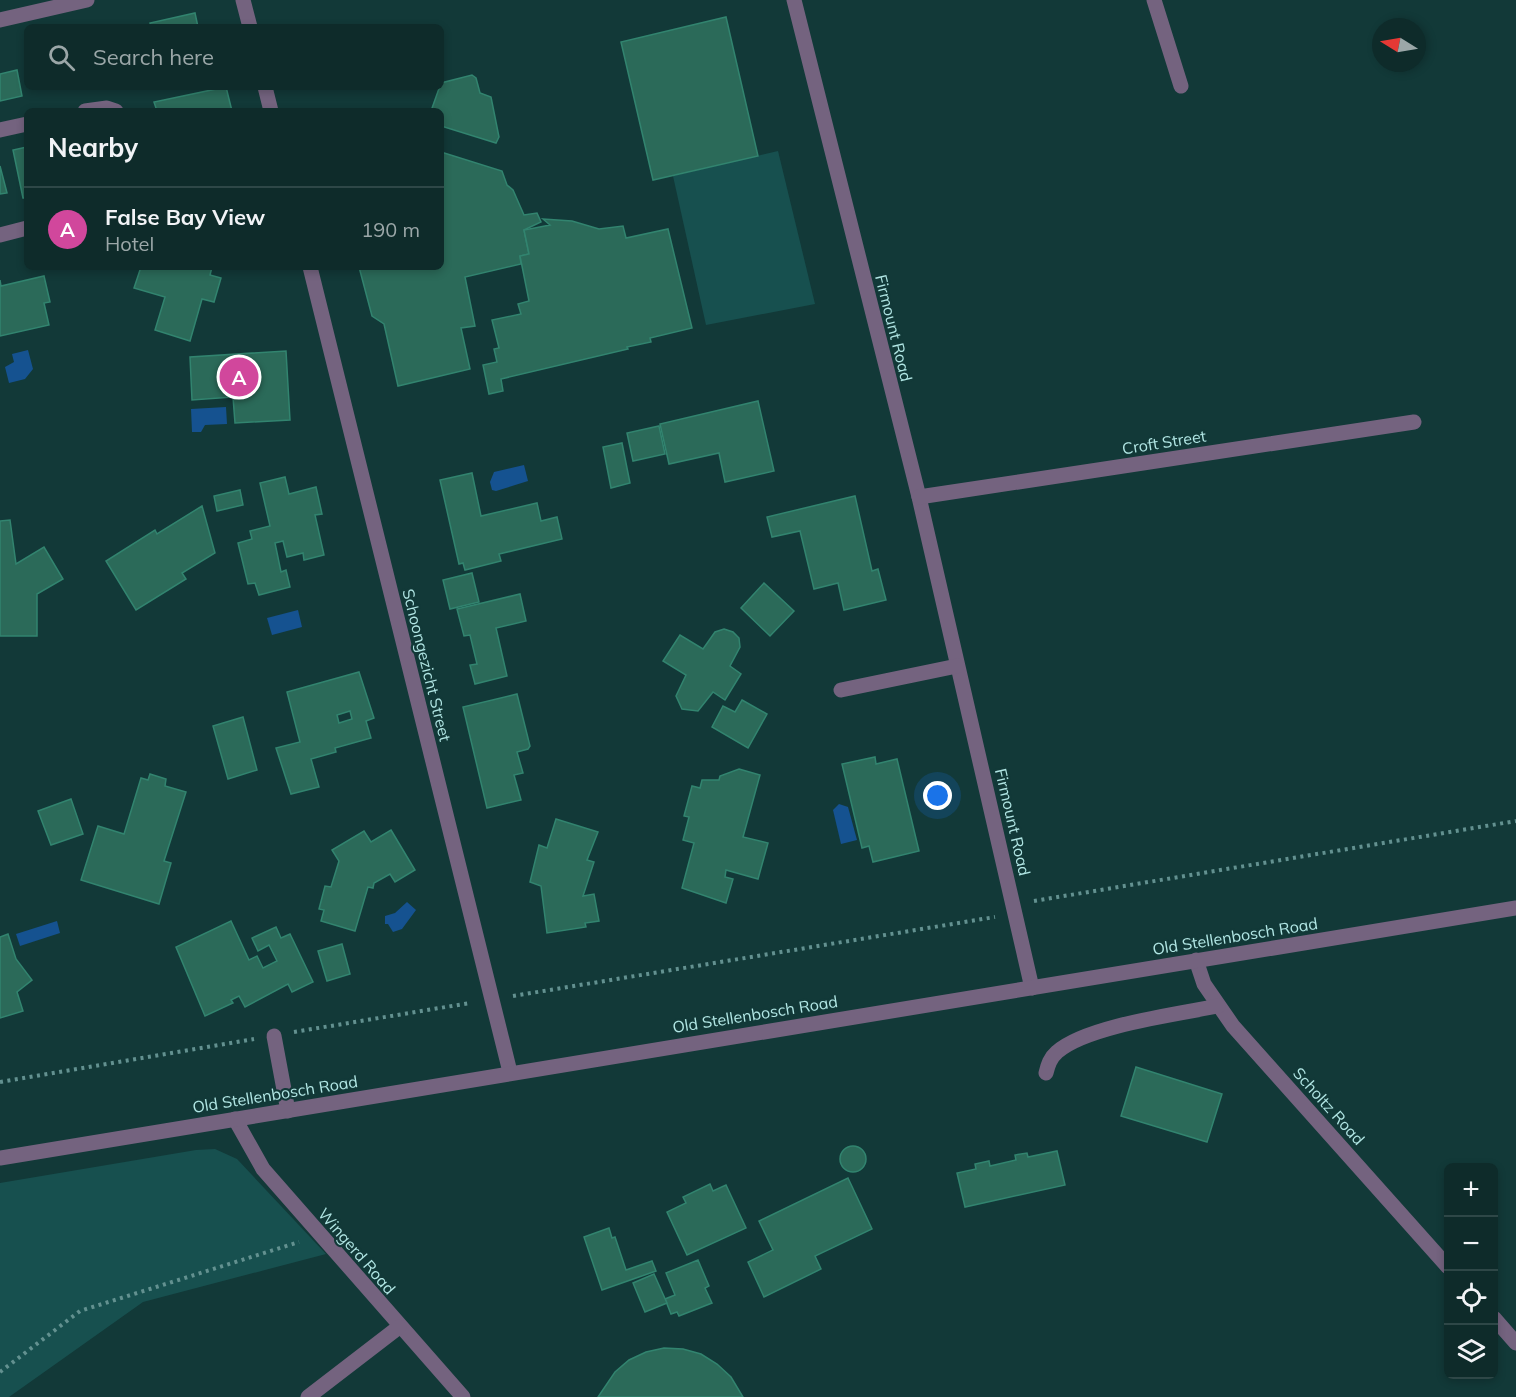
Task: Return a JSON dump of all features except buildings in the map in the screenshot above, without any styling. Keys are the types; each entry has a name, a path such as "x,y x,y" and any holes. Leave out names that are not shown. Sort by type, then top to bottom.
{"street":[{"path":"0,20 84,0"},
{"path":"243,0 249,24"},
{"name":"Firmount Road","path":"794,0 919,497 1032,988"},
{"path":"1155,0 1181,86"},
{"path":"266,90 270,108"},
{"path":"0,130 24,125"},
{"path":"0,235 24,229"},
{"name":"Schoongezicht Street","path":"311,270 510,1072"},
{"name":"Croft Street","path":"919,497 1414,422"},
{"path":"841,690 957,666"},
{"name":"Old Stellenbosch Road","path":"0,1158 510,1072 1516,909"},
{"name":"Scholtz Road","path":"1196,960 1204,984 1218,1006 1444,1261"},
{"path":"1046,1072 1055,1053 1068,1044 1119,1025 1218,1006"},
{"path":"274,1036 288,1111"},
{"name":"Wingerd Road","path":"235,1119 263,1169 399,1327 463,1397"},
{"path":"1498,1323 1516,1343"},
{"path":"308,1397 399,1327"}],"path":[{"path":"0,1082 999,917 1030,902 1516,820"},
{"path":"0,1372 80,1311 320,1236"}],"shaded area":[{"path":"778,151 815,304 706,325 673,176"},
{"path":"215,1149 237,1159 326,1254 143,1302 9,1397 0,1397 0,1183 196,1150"}],"water":[{"path":"28,350 33,369 25,379 9,383 5,367 14,362 12,354"},
{"path":"226,407 227,424 205,425 201,432 192,432 191,409"},
{"path":"524,465 528,481 496,491 492,490 490,482 494,472"},
{"path":"298,610 302,627 272,635 267,618"},
{"path":"839,804 848,807 857,840 841,844 833,810"},
{"path":"407,902 416,910 402,929 393,932 388,924 385,924 385,916 395,913"},
{"path":"57,921 60,933 20,946 16,934"}],"place":[{"name":"False Bay View","path":"239,377"}]}
